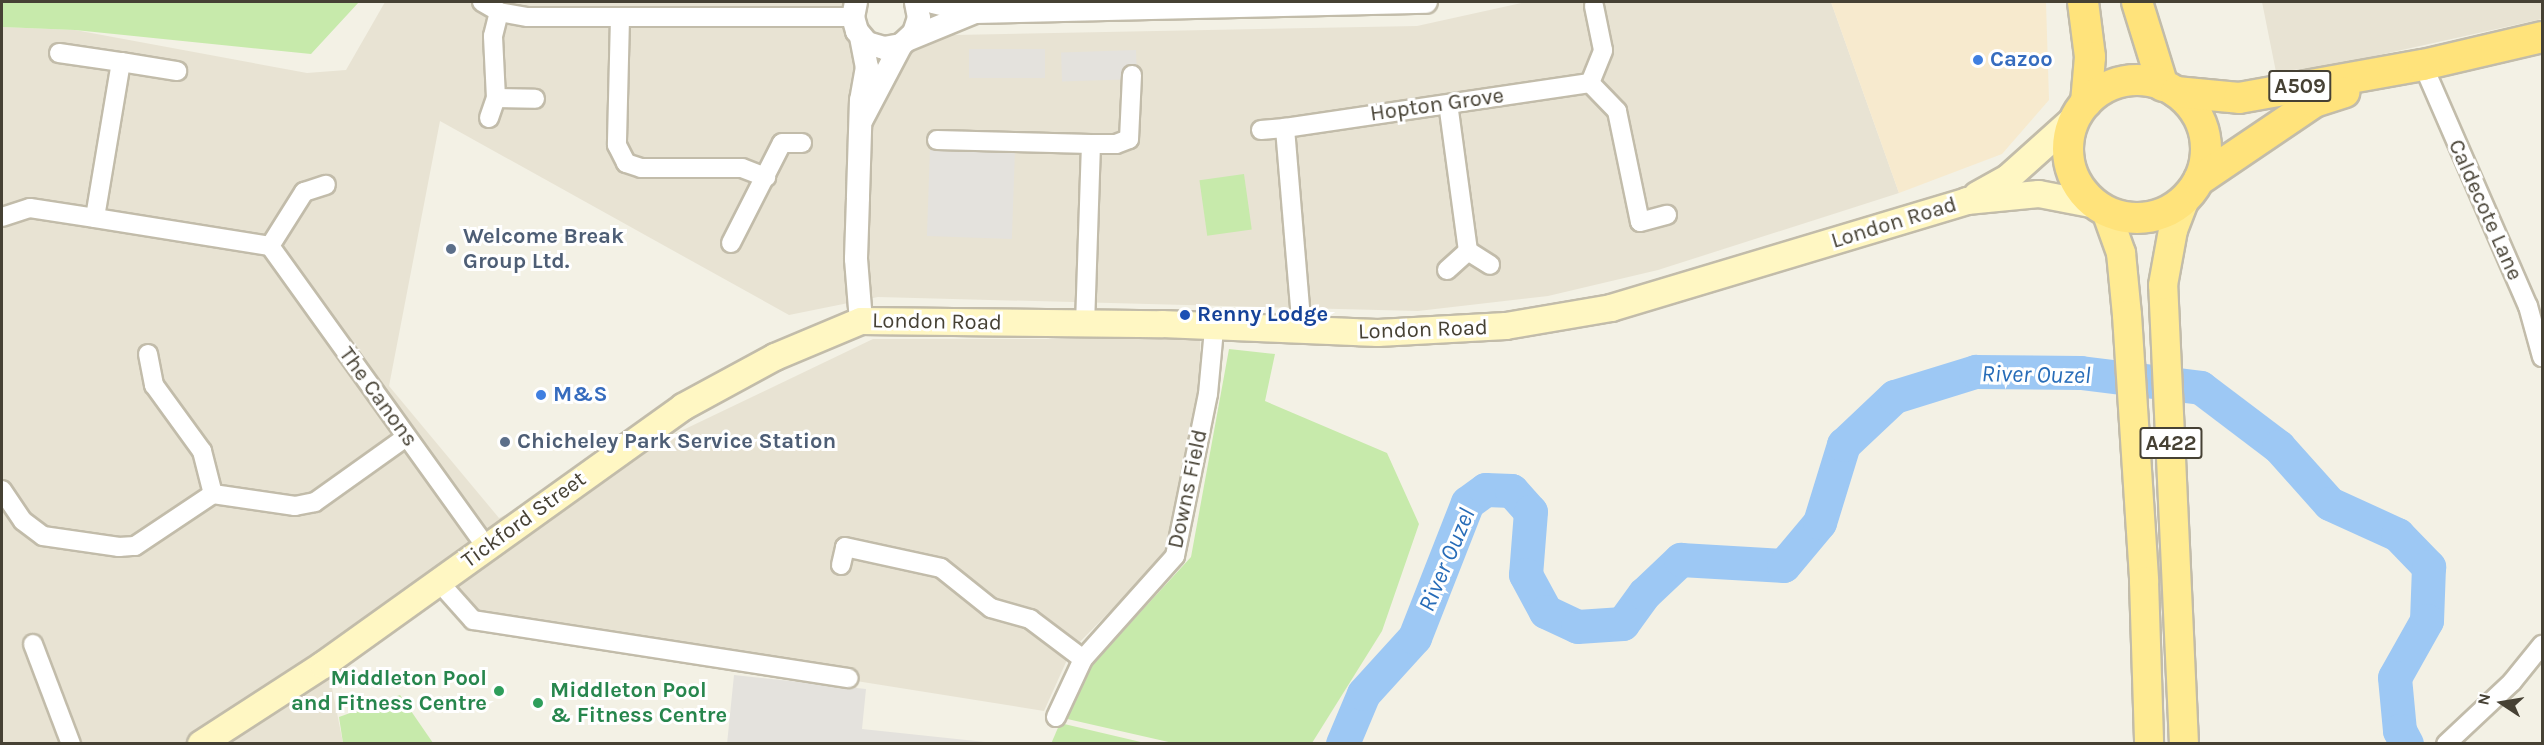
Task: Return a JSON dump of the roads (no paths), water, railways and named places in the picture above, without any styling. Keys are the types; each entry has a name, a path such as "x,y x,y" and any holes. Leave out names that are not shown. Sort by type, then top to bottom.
{"highway":[{"path":"2082,110 2104,89 2124,82 2145,81 2170,89 2193,109 2203,128 2205,160 2192,190 2162,214 2134,219 2101,208 2079,186 2070,166 2069,144 2082,110 2090,57 2083,2"},
{"path":"2137,2 2170,89"},
{"name":"A509","path":"2170,89 2239,98 2423,65 2542,37"},
{"name":"A509","path":"2192,190 2314,102 2423,65"}],"main road":[{"name":"London Road","path":"1967,201 2009,177 2082,110"},
{"name":"A422","path":"2184,744 2178,578 2163,309 2165,261 2192,190"},
{"name":"London Road","path":"861,321 1426,332 1562,319 1651,296 1967,201 2038,194 2101,208"},
{"name":"A422","path":"2101,208 2121,253 2127,315 2144,581 2149,744"},
{"name":"Tickford Street","path":"201,744 323,665 683,407 775,357 861,321"}],"street":[{"path":"482,2 499,12 528,17 856,19"},
{"path":"862,121 919,18 916,2"},
{"path":"933,2 975,12 1426,2"},
{"path":"1594,6 1603,50 1590,83 1617,111 1640,222 1667,215"},
{"path":"489,117 496,99 493,36 499,12"},
{"path":"856,19 875,47 905,42 975,12"},
{"path":"620,18 617,145 626,163 641,168 742,168 766,177"},
{"path":"856,19 867,60 856,259 861,321"},
{"path":"59,53 177,70"},
{"path":"95,218 121,62"},
{"name":"Caldecote Lane","path":"2423,65 2528,306 2542,357"},
{"path":"937,140 1116,144 1129,139 1132,75"},
{"name":"Hopton Grove","path":"1261,130 1590,83"},
{"path":"496,99 535,99"},
{"path":"1448,104 1468,251 1490,265"},
{"path":"1285,128 1302,331"},
{"path":"731,243 782,143 802,143"},
{"path":"1085,324 1091,144"},
{"path":"2,217 30,208 270,246 304,192 326,185"},
{"name":"The Canons","path":"270,246 486,547"},
{"path":"1447,270 1468,251"},
{"name":"Downs Field","path":"1056,717 1083,659 1176,556 1208,394 1214,329"},
{"path":"148,354 153,385 202,452 213,494"},
{"path":"2,490 23,521 43,536 118,548 135,546 213,494 295,506 315,502 405,436"},
{"path":"841,565 845,547 941,568 991,609 1030,619 1083,659"},
{"path":"439,582 473,620 849,678"},
{"path":"33,644 71,744"},
{"path":"2446,744 2512,682 2542,645"}],"waterway":[{"name":"River Ouzel","path":"1343,744 1364,694 1415,638 1468,503 1486,490 1512,491 1531,512 1526,575 1546,612 1578,627 1623,624 1645,594 1681,560 1784,566 1820,523 1844,445 1895,397 1976,372 2081,373 2201,388 2279,447 2330,504 2398,535 2429,567 2427,621 2395,678 2400,731 2407,744"},
{"path":"2396,744 2400,731"}],"place":[{"name":"Cazoo","path":"1978,60"},
{"name":"Welcome Break Group Ltd.","path":"451,249"},
{"name":"Renny Lodge","path":"1185,315"},
{"name":"M&S","path":"541,395"},
{"name":"Chicheley Park Service Station","path":"505,442"},
{"name":"Middleton Pool and Fitness Centre","path":"499,691"},
{"name":"Middleton Pool & Fitness Centre","path":"538,703"}]}
